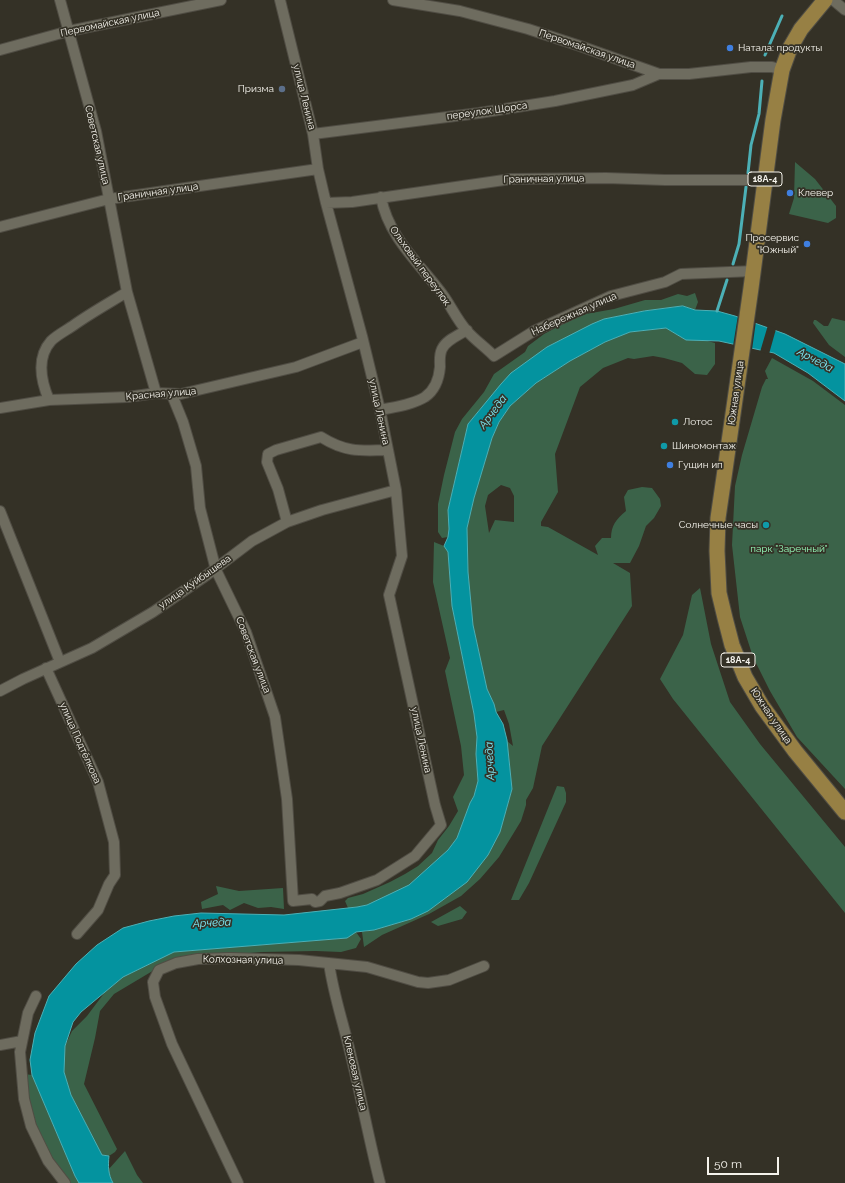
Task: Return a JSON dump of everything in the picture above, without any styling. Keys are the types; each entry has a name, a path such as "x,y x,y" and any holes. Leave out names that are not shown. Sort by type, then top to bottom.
{"main road":[{"name":"Южная улица","path":"825,0 801,29 790,48 782,70 773,120 754,271 718,518 717,558 719,593 732,645 745,676 762,706 794,751 845,812"}],"street":[{"name":"Советская улица","path":"60,0 96,131 127,292 156,393"},
{"name":"Первомайская улица","path":"0,50 69,31 221,0"},
{"name":"улица Ленина","path":"280,0 313,134 318,169 326,203 380,410 396,490 402,556 389,594 433,798 441,825 415,856 377,880 340,893 325,896 320,901 315,902 312,899 293,901"},
{"name":"Первомайская улица","path":"393,0 460,10 528,29 659,74 689,74 751,67 772,67 782,70"},
{"path":"833,0 845,10"},
{"name":"переулок Щорса","path":"313,134 479,113 555,101 633,86 659,74"},
{"name":"Граничная улица","path":"0,227 109,199 318,169"},
{"name":"Граничная улица","path":"326,203 352,202 511,178 765,180"},
{"name":"Ольховый переулок","path":"381,197 383,207 391,227 412,257 443,295 467,330 494,356"},
{"name":"Набережная улица","path":"494,356 534,331 612,296 665,282 681,274 754,271"},
{"path":"49,400 43,386 42,369 44,353 52,341 95,311 127,292"},
{"path":"380,410 427,396 438,380 440,366 439,356 442,347 452,338 467,330"},
{"name":"Красная улица","path":"0,408 49,400 128,397 156,393 172,395 200,390 296,367 363,342"},
{"name":"Советская улица","path":"172,395 183,422 196,466 200,508 216,570 246,632 275,717 287,799 293,901"},
{"path":"286,522 278,489 267,462 268,454 276,450 320,437 333,445 346,449 387,450"},
{"name":"улица Куйбышева","path":"0,691 46,668 92,648 153,612 216,570 252,541 286,522 322,510 396,490"},
{"path":"0,510 60,662"},
{"name":"улица Подтёлкова","path":"46,668 98,782 114,842 115,875 109,884 98,910 77,934"},
{"name":"Колхозная улица","path":"238,1183 172,1044 155,996 153,982 159,970 176,963 198,959 230,958 329,963 367,967 418,982 428,983 449,980 484,966"},
{"name":"Кленовая улица","path":"329,963 332,985 349,1045 380,1183"},
{"path":"36,996 28,1013 20,1052 24,1099 31,1126 48,1161 65,1183"},
{"path":"0,1045 22,1041"}],"green space":[{"path":"795,162 815,179 836,206 836,218 828,223 789,214 794,198"},
{"path":"695,293 698,302 695,310 683,306 644,311 604,319 547,347 482,407 468,424 448,510 448,537 442,538 438,532 438,504 455,432 462,419 484,392 494,374 525,352 528,346 544,334 580,315 614,309 645,300 661,300 678,294 687,296"},
{"path":"832,318 845,321 845,357 829,345 813,323 814,320 816,320 824,326 828,326"},
{"path":"666,328 686,340 704,340 715,343 715,364 707,375 695,374 682,363 664,358 653,356 634,359 628,358 603,368 580,387 555,454 558,492 541,522 541,526 548,527 598,555 595,546 602,538 611,538 615,523 626,511 624,497 628,490 642,487 652,488 660,499 661,506 654,518 646,526 639,546 630,563 613,563 630,573 632,606 542,746 533,788 526,800 521,821 499,857 480,879 461,896 429,914 382,935 364,947 362,932 411,919 488,855 500,832 512,789 507,741 513,746 509,724 504,710 496,712 487,689 473,625 468,572 467,528 474,498 492,438 499,422 510,406 536,383 570,361 605,342 630,332","holes":["501,485 510,488 514,496 514,522 495,520 489,533 485,506 488,495"]},
{"name":"парк \"Заречный\"","path":"772,358 813,381 845,405 845,789 797,737 770,691 753,657 740,617 732,545 735,486 742,455 762,387 766,379 768,379 765,371"},
{"path":"434,542 444,546 448,552 452,606 474,714 477,737 476,754 478,781 474,796 457,838 448,850 416,880 402,890 367,905 348,908 345,901 348,898 363,894 390,882 418,866 432,853 438,840 458,811 453,797 464,775 461,746 445,671 450,658 433,582"},
{"path":"700,588 711,644 730,702 760,744 845,847 845,913 673,699 660,679 683,635 692,595"},
{"path":"557,786 564,787 566,802 529,883 519,900 511,900"},
{"path":"216,886 239,891 283,888 284,909 271,907 258,908 244,903 230,910 223,905 202,909 201,902 218,894"},
{"path":"460,906 467,912 462,919 438,926 431,922"},
{"path":"356,932 361,939 356,948 341,952 261,952 171,960 114,994 100,1011 84,1084 117,1149 109,1156 102,1155 71,1095 64,1072 65,1046 72,1031 87,1016 105,992 123,977 174,952 347,938"},
{"path":"16,1073 32,1075 79,1183 69,1183 52,1159 23,1112"},
{"path":"125,1151 137,1175 143,1183 113,1183 109,1177 108,1170"}],"water":[{"name":"Арчеда","path":"683,306 695,310 717,311 735,316 785,334 845,364 845,401 808,373 774,353 719,341 686,340 666,328 630,332 605,342 570,361 536,383 510,406 499,422 492,438 474,498 467,528 468,572 473,625 487,689 496,712 503,724 507,740 512,789 500,832 488,855 467,882 428,911 411,919 374,930 356,932 347,938 174,952 123,977 81,1012 73,1022 65,1046 64,1072 71,1095 102,1155 109,1156 109,1170 113,1183 79,1183 32,1075 30,1060 35,1033 49,996 76,964 97,945 123,928 174,916 201,913 284,915 367,905 409,885 448,850 457,838 474,796 478,781 476,754 477,737 474,714 452,606 448,552 444,546 448,537 449,529 448,510 468,424 511,373 547,347 604,319 644,311"}],"pier":[{"path":"738,315 756,321 752,350 733,346"},
{"path":"768,325 776,329 769,354 760,352"}],"waterway":[{"path":"765,55 782,16"},
{"path":"748,173 751,145 759,114 762,81"},
{"path":"733,264 739,244 746,187"},
{"path":"717,311 727,280"}],"place":[{"name":"Натала: продукты","path":"730,48"},
{"name":"Призма","path":"282,89"},
{"name":"Клевер","path":"790,193"},
{"name":"Просервис \"Южный\"","path":"807,244"},
{"name":"Лотос","path":"675,422"},
{"name":"Шиномонтаж","path":"664,446"},
{"name":"Гущин ип","path":"670,465"},
{"name":"Солнечные часы","path":"766,525"}]}
